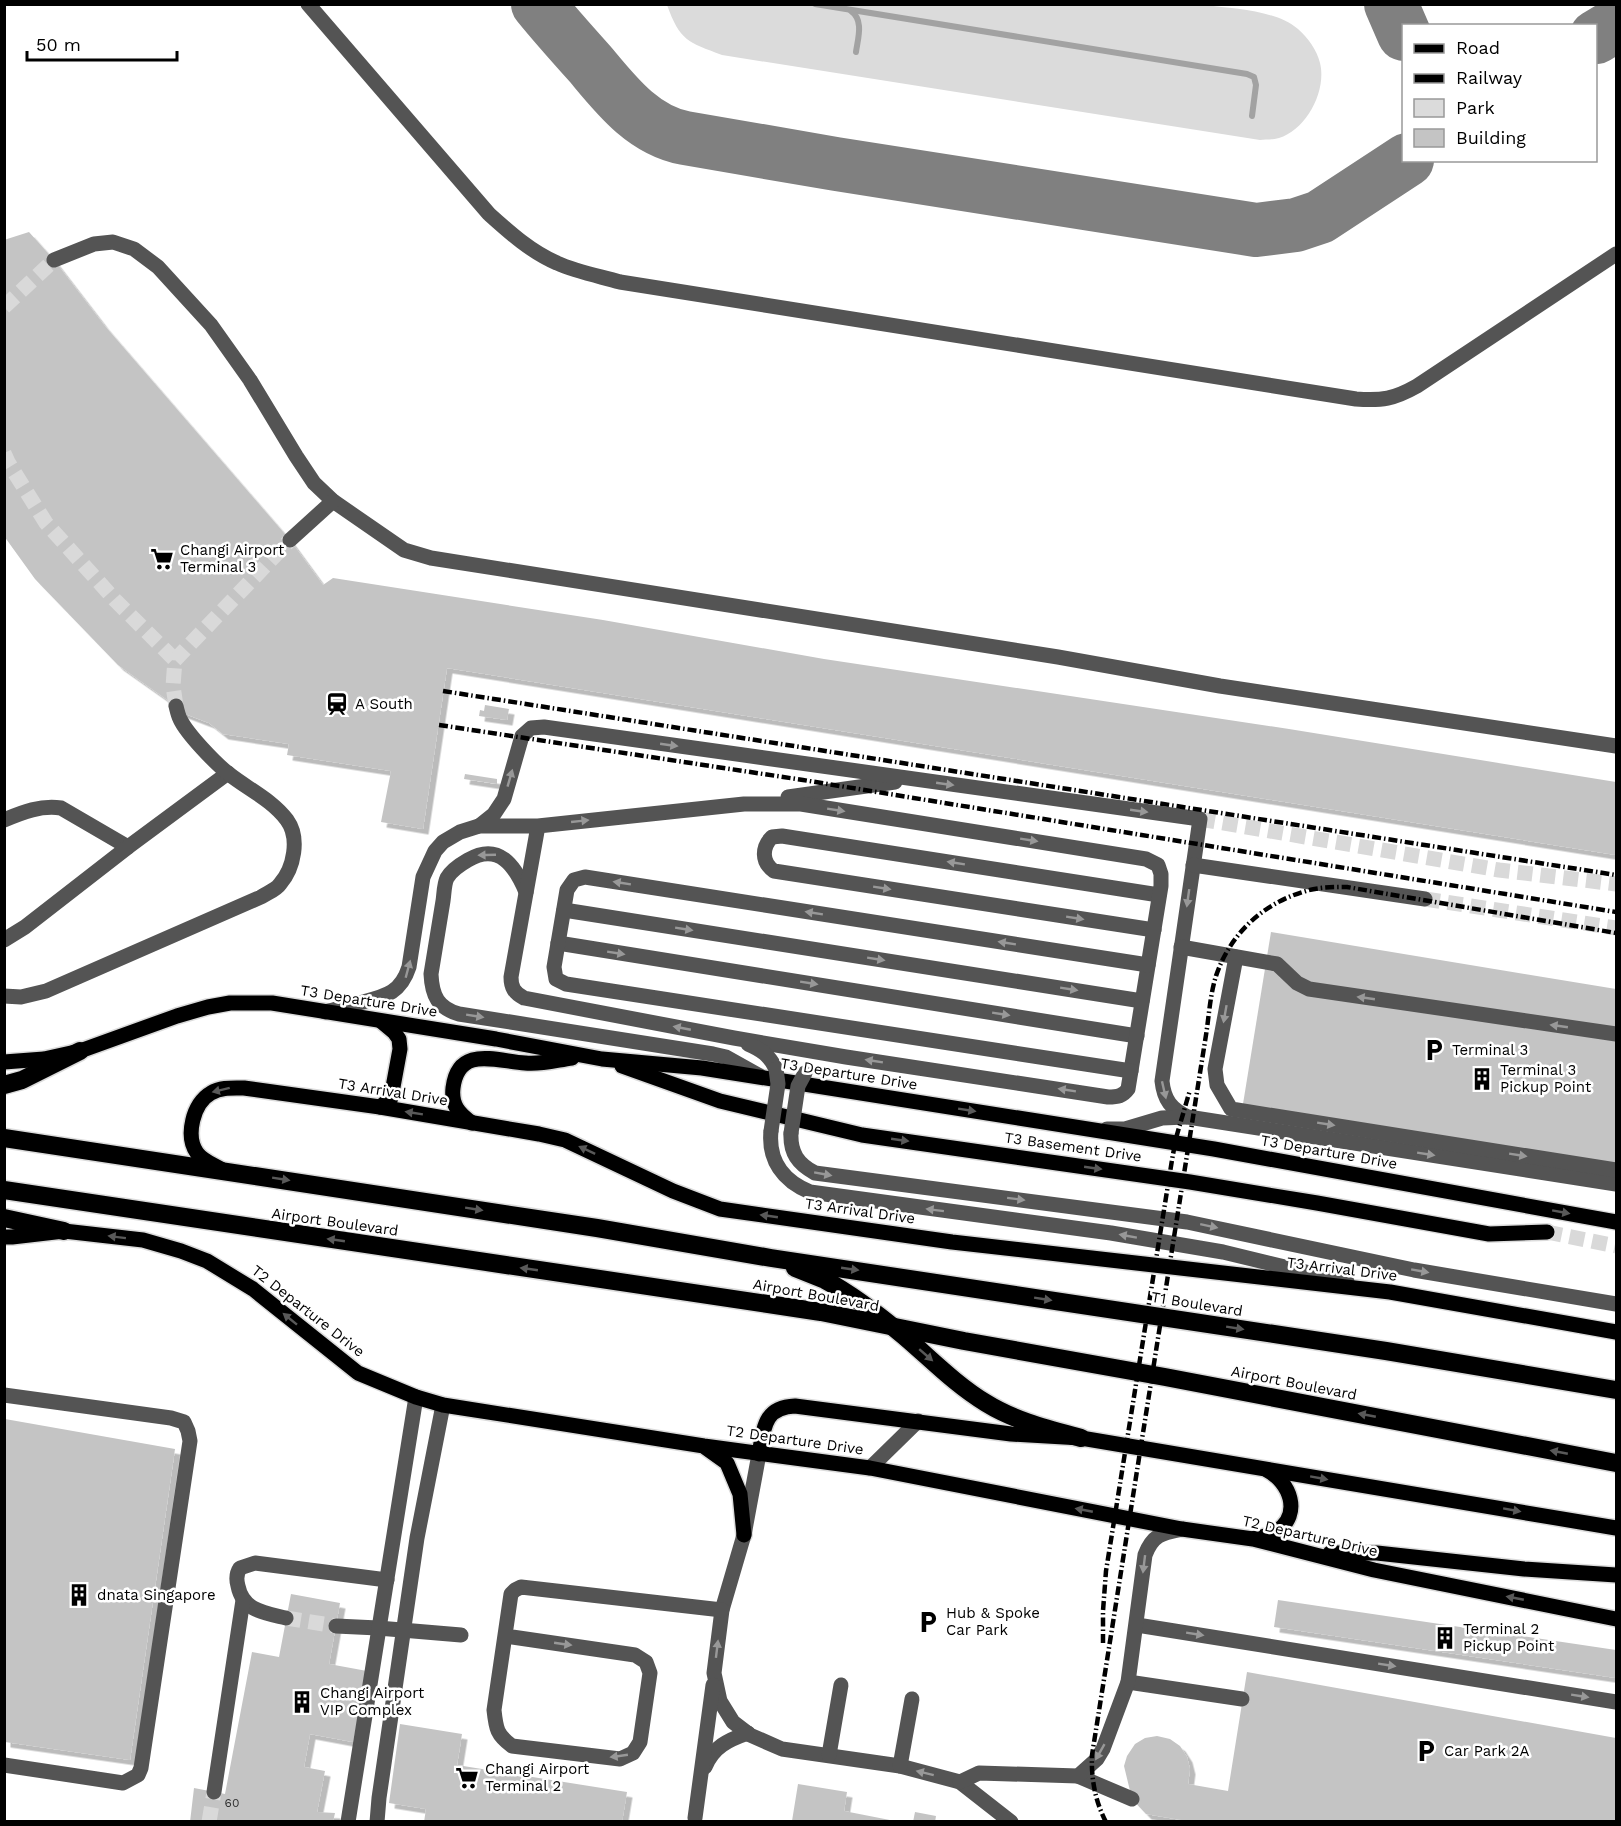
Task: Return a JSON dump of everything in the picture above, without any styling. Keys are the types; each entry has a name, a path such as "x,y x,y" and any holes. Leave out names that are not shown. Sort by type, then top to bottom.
{"highway":[{"path":"4,1085 22,1080 80,1051"},
{"name":"Airport Boulevard","path":"4,1138 597,1228 771,1258"},
{"name":"Airport Boulevard","path":"4,1190 820,1312 1617,1463"},
{"path":"4,1218 64,1231"},
{"path":"771,1258 824,1280 846,1292 902,1334 950,1376 986,1403 1030,1423 1081,1438"},
{"name":"T1 Boulevard","path":"771,1258 1386,1351 1617,1390"}],"main road":[{"name":"T3 Departure Drive","path":"80,1051 177,1016 230,1003 272,1003 496,1039 595,1058 770,1074 1214,1149 1617,1222"},
{"path":"380,1107 391,1098 400,1048 399,1040 394,1032 382,1022"},
{"path":"4,1062 44,1059 80,1051"},
{"path":"472,1123 458,1112 453,1103 452,1093 457,1072 472,1059 482,1058 527,1064 595,1058"},
{"name":"T3 Basement Drive","path":"595,1058 720,1101 862,1135 1201,1184 1488,1234 1547,1232"},
{"name":"T3 Arrival Drive","path":"223,1170 203,1160 193,1144 192,1135 196,1112 205,1097 219,1089 244,1088 380,1107 566,1140 673,1191 720,1209 952,1242 1390,1293 1617,1332"},
{"name":"T2 Departure Drive","path":"4,1237 64,1231 143,1240 181,1251 207,1261 253,1289 358,1373 442,1405 704,1446 870,1468 1182,1529 1253,1539 1374,1570 1617,1618"},
{"path":"759,1454 766,1420 770,1414 786,1406 795,1406 1011,1434 1081,1438 1617,1528"},
{"path":"704,1446 727,1463 740,1494 744,1535"},
{"path":"1253,1539 1278,1531 1286,1521 1290,1510 1289,1494 1285,1485 1276,1475 1262,1468"},
{"path":"1308,1553 1377,1553 1490,1566 1617,1575"}],"lane":[{"path":"308,4 489,214 511,233 557,263 620,282 1344,397 1376,400 1395,397 1417,386 1617,254"},
{"path":"54,260 94,244 113,242 134,249 158,267 211,325 250,380 314,483 333,501 405,550 431,558 1046,655 1220,686 1617,746"},
{"path":"290,540 333,501"},
{"path":"4,996 21,997 46,991 261,897 280,886 291,867 295,848 288,821 266,800 228,773 208,753 180,720 176,706"},
{"path":"479,826 494,814 504,799 522,736 531,728 544,727 1200,819 1162,1081 1163,1093 1168,1104 1175,1111 1188,1117"},
{"path":"4,940 25,927 228,773"},
{"path":"324,1012 376,999 390,994 399,987 409,967 423,876 435,851 443,842 460,832 479,826 538,826 744,804 912,779"},
{"path":"538,826 511,977 511,985 516,994 524,998 846,1057 1117,1097 1128,1089 1160,895 1161,874 1158,865 1146,859 801,804 744,804"},
{"path":"4,820 49,806 61,808 128,847"},
{"path":"1154,930 774,871 767,866 764,857 767,842 772,837 782,836 1160,895"},
{"path":"526,892 519,876 508,862 497,855 484,853 472,858 461,864 447,878 431,974 431,985 441,1006 459,1014 713,1054 770,1074 778,1084 771,1131 771,1151 776,1163 790,1181 810,1192 1111,1233 1223,1252 1390,1293"},
{"path":"1193,865 1425,899"},
{"path":"1131,1071 566,984 556,980 554,968 558,943 567,890 574,880 585,877 1148,965"},
{"path":"564,910 1142,1001"},
{"path":"558,943 1137,1036"},
{"path":"1181,947 1277,964 1297,983 1309,989 1617,1034"},
{"path":"1236,957 1215,1069 1217,1085 1231,1108 1617,1170"},
{"path":"734,1038 762,1050 770,1057 770,1074"},
{"path":"846,1057 826,1058 818,1061 805,1073 798,1086 791,1133 792,1151 805,1168 815,1173 1187,1222 1370,1262 1617,1304"},
{"path":"1098,1131 1125,1129 1162,1118 1188,1117 1617,1184"},
{"path":"4,1395 171,1418 184,1422 190,1441 141,1768 138,1775 123,1783 4,1765"},
{"path":"348,1821 416,1397"},
{"path":"377,1821 417,1538 442,1405"},
{"path":"870,1468 918,1421"},
{"path":"695,1818 722,1610 744,1535 759,1454"},
{"path":"1078,1776 1097,1759 1103,1749 1128,1682 1145,1555 1150,1542 1157,1536 1182,1529"},
{"path":"395,1534 417,1538"},
{"path":"286,1618 259,1612 243,1600 237,1582 238,1572 243,1565 252,1563 387,1580"},
{"path":"505,1636 635,1655 646,1662 650,1673 640,1742 633,1753 620,1759 512,1746 496,1729 494,1710 511,1594 521,1587 722,1610"},
{"path":"214,1792 243,1600"},
{"path":"1137,1625 1617,1702"},
{"path":"336,1626 403,1629 461,1635"},
{"path":"714,1673 720,1701 733,1722 748,1733 782,1749 900,1766 960,1782 1011,1821"},
{"path":"1128,1682 1242,1699"},
{"path":"829,1755 841,1685"},
{"path":"900,1766 912,1699"},
{"path":"700,1781 710,1756 730,1739 748,1733"},
{"path":"357,1762 384,1766"},
{"path":"960,1782 979,1773 1078,1776 1132,1799"},
{"path":"352,1795 379,1798"}],"green space":[{"path":"667,5 1206,5 1267,14 1298,29 1312,44 1319,58 1320,85 1312,108 1298,127 1279,138 1260,140 722,55 687,39 676,26"}],"building":[{"name":"Changi Airport Terminal 3","path":"29,232 54,260 104,325 290,540 323,585 333,578 603,620 824,659 1289,729 1616,782 1616,855 447,668 423,829 381,822 391,771 287,755 289,744 223,734 209,723 180,712 176,706 118,665 35,579 4,536 4,240"},
{"path":"485,705 509,709 507,720 479,716 480,710 484,711"},
{"path":"465,774 497,779 497,784 464,779"},
{"name":"Terminal 3","path":"1271,932 1616,989 1616,1172 1242,1110"},
{"name":"dnata Singapore","path":"5,1419 175,1449 130,1760 5,1742"},
{"name":"Changi Airport VIP Complex","path":"291,1594 340,1603 329,1664 367,1671 353,1742 310,1734 304,1767 325,1771 317,1812 335,1813 333,1822 190,1822 194,1788 225,1794 252,1652 279,1657"},
{"name":"Terminal 2 Pickup Point","path":"1278,1600 1616,1650 1616,1678 1274,1627"},
{"name":"Car Park 2A","path":"1247,1672 1616,1738 1616,1822 1193,1822 1146,1814 1132,1799 1124,1766 1135,1744 1145,1738 1157,1736 1170,1739 1180,1746 1187,1757 1190,1769 1188,1784 1228,1791"},
{"name":"Changi Airport Terminal 2","path":"400,1724 462,1734 457,1765 627,1792 622,1822 424,1822 426,1809 389,1803"},
{"path":"798,1784 847,1792 844,1811 900,1822 792,1821"},
{"path":"915,1812 936,1816 935,1822 913,1822"}],"waterway":[{"path":"815,4 1247,74 1254,77 1256,85 1252,116"},
{"path":"851,11 859,24 856,52"}],"taxiway":[{"path":"538,4 610,88 632,110 656,127 685,138 1256,230 1296,225 1320,217 1404,162"},
{"path":"1391,4 1402,29"},
{"path":"1597,36 1616,25"}],"tunnel":[{"path":"4,307 54,260"},
{"path":"4,453 46,523 115,600 175,660"},
{"path":"176,706 173,686 175,660 290,540"},
{"path":"1200,819 1499,870 1616,884"},
{"path":"1425,899 1616,928"},
{"path":"1547,1232 1616,1246"},
{"path":"286,1618 336,1626"},
{"path":"209,1822 214,1792"}],"railway":[{"path":"443,691 1616,875"},
{"path":"439,725 803,780 1616,912"},
{"path":"1106,1822 1094,1789 1092,1755 1211,998 1216,976 1230,947 1250,922 1276,903 1306,891 1331,887 1347,887 1616,933"},
{"path":"1103,1643 1106,1571 1172,1160 1190,1090"}],"place":[{"name":"Changi Airport Terminal 3","path":"162,559"},
{"name":"A South","path":"337,704"},
{"name":"Terminal 3","path":"1434,1050"},
{"name":"Terminal 3 Pickup Point","path":"1482,1079"},
{"name":"dnata Singapore","path":"79,1595"},
{"name":"Hub & Spoke Car Park","path":"928,1622"},
{"name":"Terminal 2 Pickup Point","path":"1445,1638"},
{"name":"Changi Airport VIP Complex","path":"302,1702"},
{"name":"Car Park 2A","path":"1426,1751"},
{"name":"Changi Airport Terminal 2","path":"467,1778"}]}
